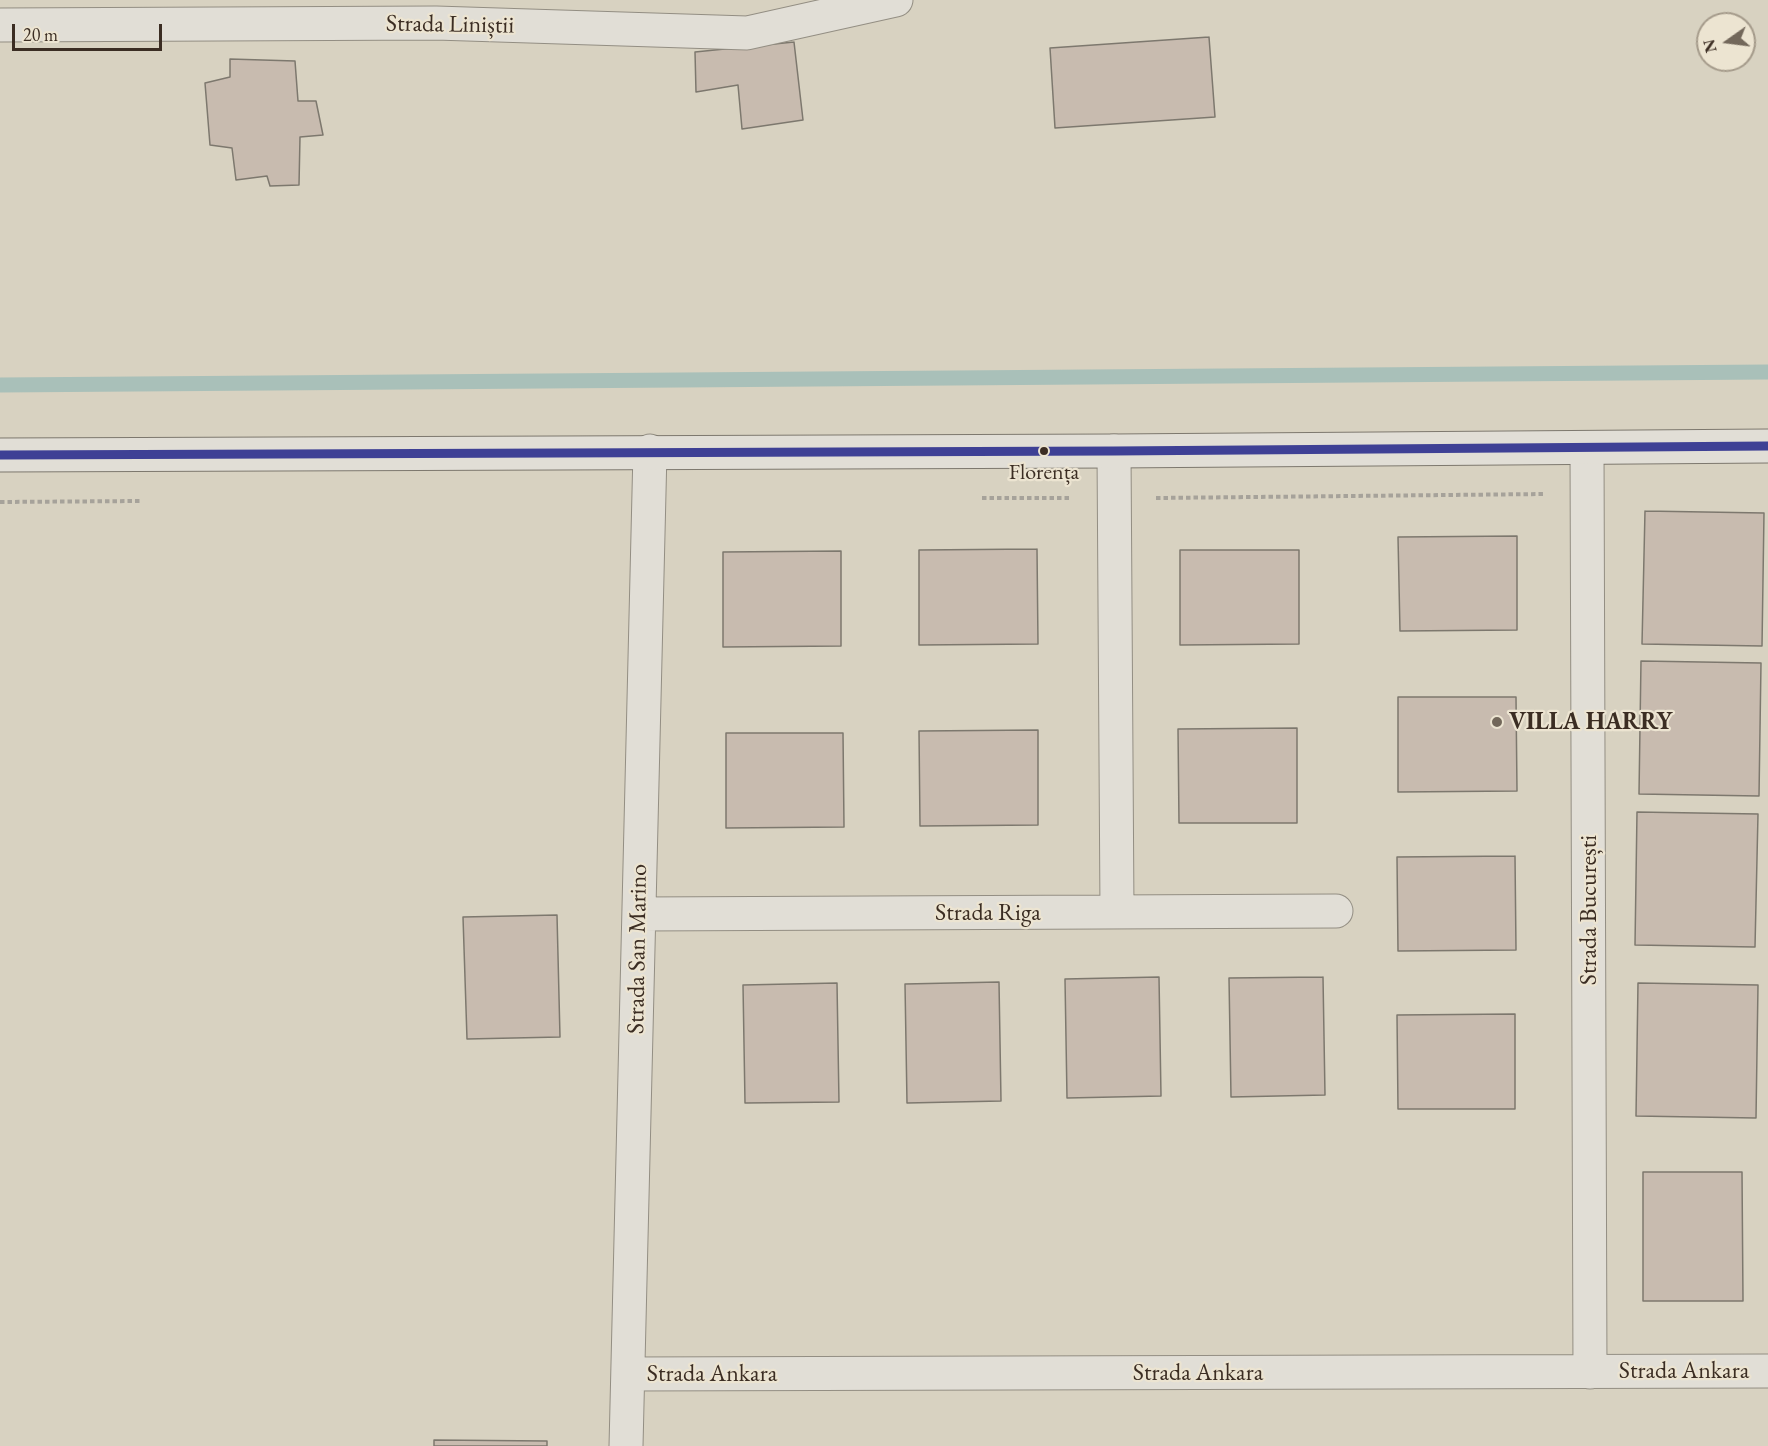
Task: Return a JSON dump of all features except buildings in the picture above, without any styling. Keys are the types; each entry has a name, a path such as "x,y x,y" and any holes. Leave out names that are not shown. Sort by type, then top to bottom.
{"street":[{"name":"Strada Liniștii","path":"0,25 436,23 747,33 896,0"},
{"path":"0,455 1768,446"},
{"name":"Strada București","path":"1587,448 1590,1372"},
{"name":"Strada San Marino","path":"626,1446 650,451"},
{"path":"1114,451 1117,912"},
{"name":"Strada Riga","path":"639,914 1336,911"},
{"name":"Strada Ankara","path":"628,1374 1768,1371"}],"waterway":[{"path":"0,385 1768,372"}],"transit line":[{"path":"0,455 1768,446"}],"place":[{"name":"Florența","path":"1044,451"},
{"name":"VILLA HARRY","path":"1497,722"}]}
